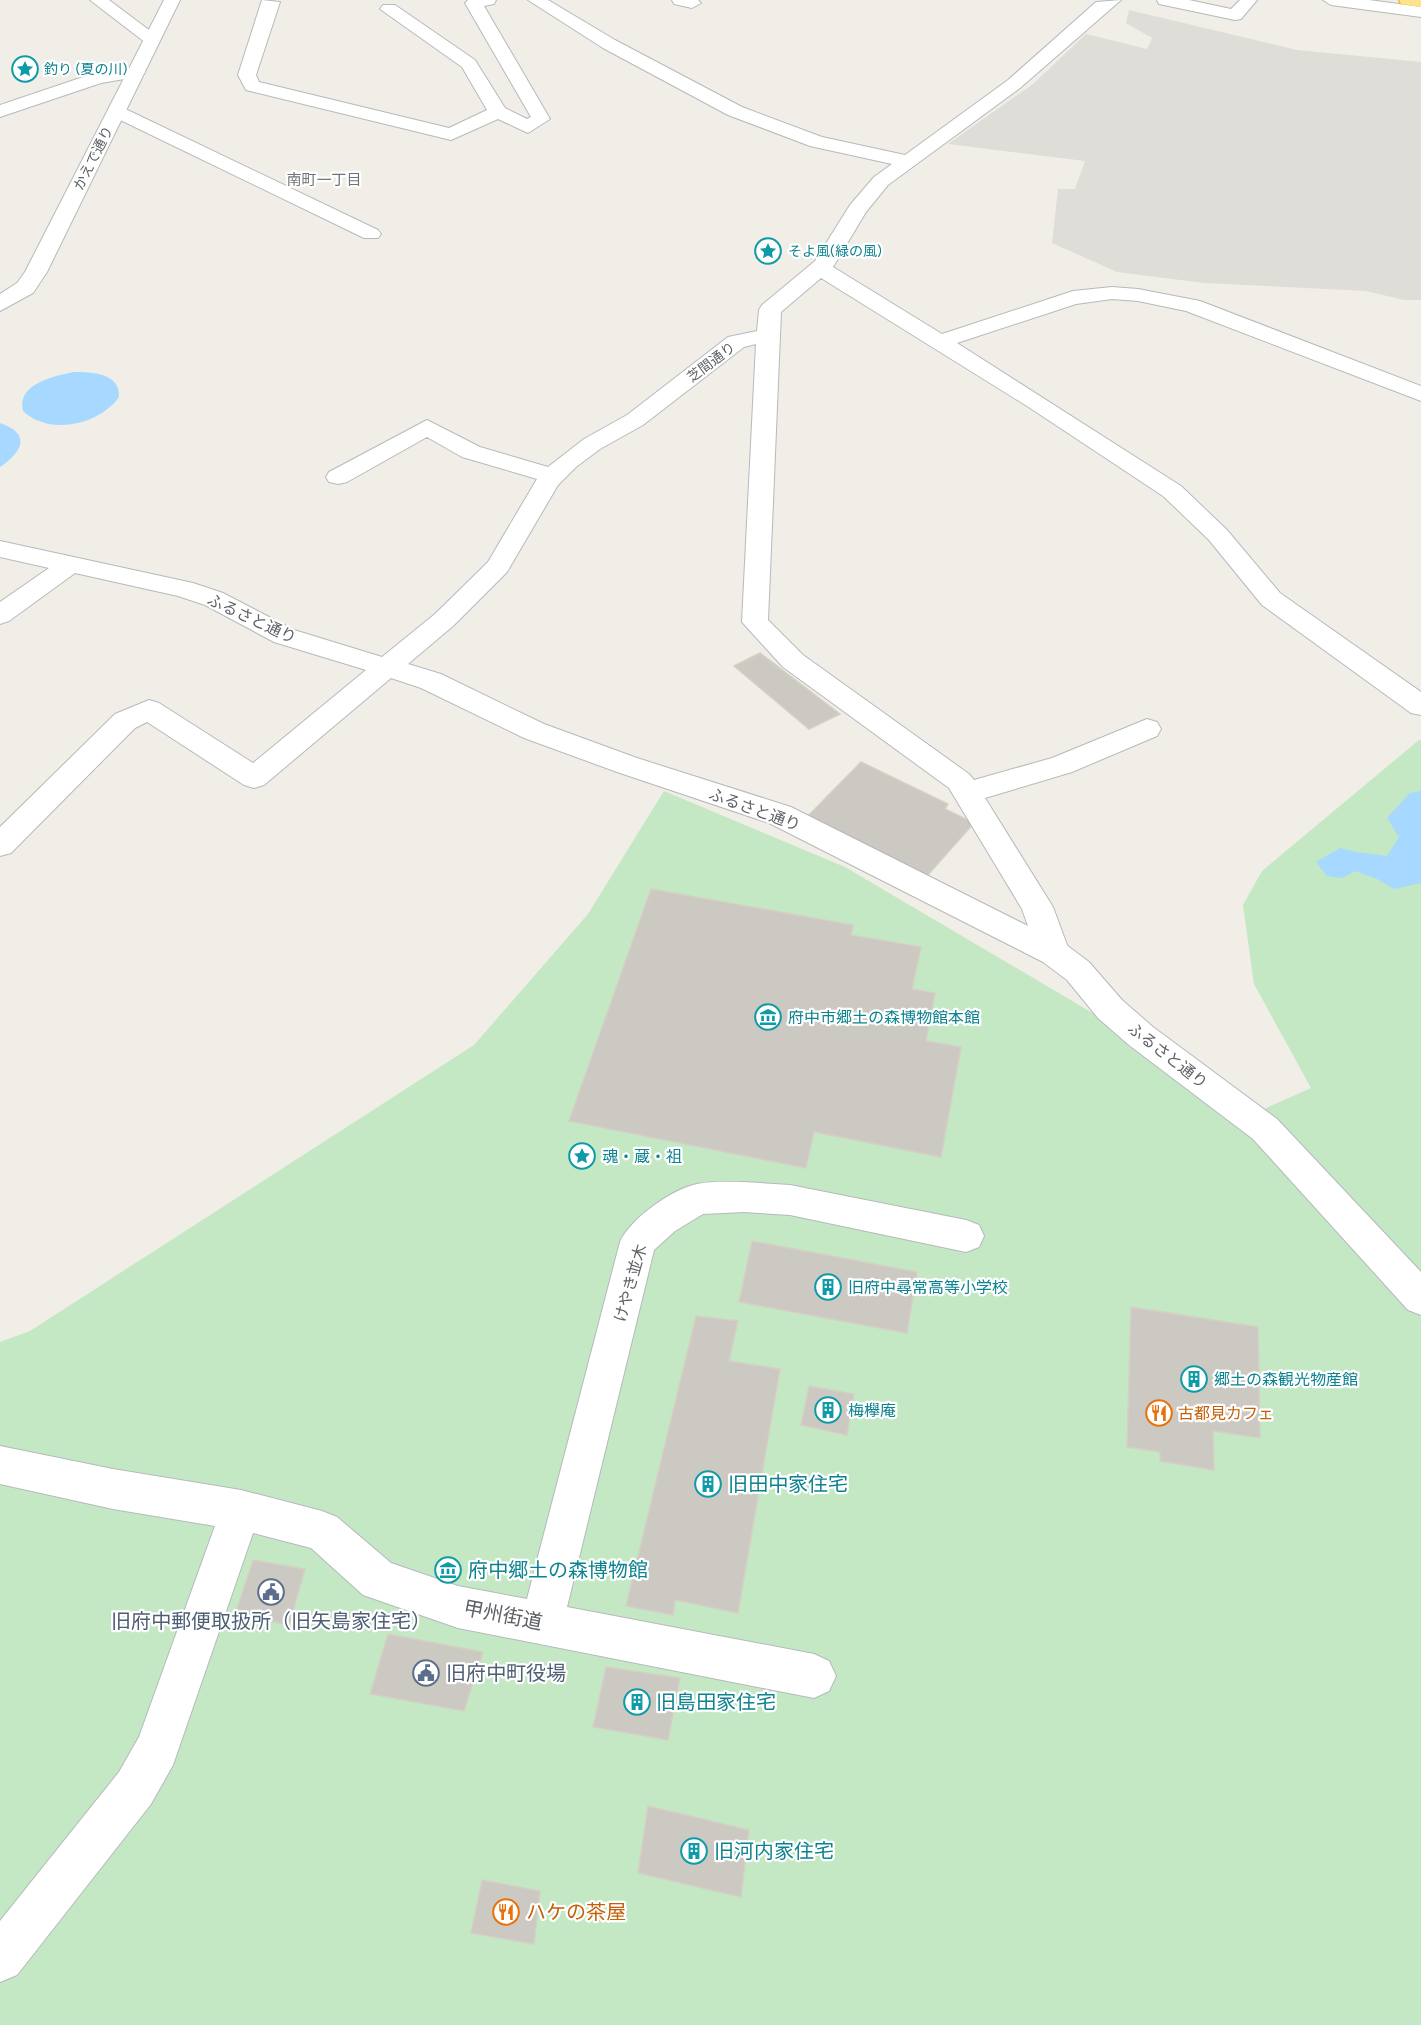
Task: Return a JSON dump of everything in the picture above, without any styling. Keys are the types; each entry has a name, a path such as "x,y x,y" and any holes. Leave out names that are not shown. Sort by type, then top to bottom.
{"highway":[{"path":"1407,0 1421,2"}],"street":[{"path":"98,0 153,39"},
{"name":"かえで通り","path":"0,304 25,288 36,272 172,0"},
{"path":"270,0 247,75 252,86 451,134 498,112"},
{"path":"536,0 609,44 735,111 817,142 907,161"},
{"path":"1054,953 1037,907 959,781 793,661 755,622 768,335 770,310 820,268 869,193 907,161 1014,84 1102,6 1113,0"},
{"path":"1165,0 1235,15 1249,0"},
{"path":"1330,0 1421,12"},
{"path":"389,9 470,64 498,112 528,127 541,119 485,8 460,20"},
{"path":"417,27 439,23"},
{"path":"0,111 98,78 136,72"},
{"path":"117,111 371,234"},
{"path":"820,268 1172,491 1218,535 1271,599 1421,706"},
{"path":"938,342 1073,298 1102,293 1138,295 1192,306 1421,394"},
{"name":"芝間通り","path":"0,844 125,721 149,710 254,778 444,620 498,566 533,504 553,476 592,444 635,420 736,342 768,335"},
{"path":"338,477 427,428 471,452 553,476"},
{"name":"ふるさと通り","path":"0,549 184,589 214,599 284,636 388,666 430,681 534,731 627,765 780,815 1054,953 1078,971 1110,1009 1141,1036 1265,1129 1419,1280"},
{"path":"0,615 70,565"},
{"path":"966,793 1062,765 1147,729"},
{"name":"けやき並木","path":"542,1622 638,1242 662,1220 697,1199 790,1200 966,1236"},
{"name":"甲州街道","path":"0,1466 113,1489 241,1510 322,1531 378,1580 459,1607 814,1676"},
{"path":"0,1958 59,1887 135,1788 157,1749 241,1510"}],"shaded area":[{"path":"1129,10 1297,50 1421,62 1421,300 1404,300 1366,291 1204,283 1117,272 1052,243 1058,189 1075,189 1085,161 948,144 1033,84 1086,34 1147,49 1152,38 1126,23"}],"green space":[{"path":"1421,740 1421,2025 0,2025 0,1342 30,1331 474,1045 588,914 664,791 845,867 1118,1028 1235,1122 1311,1088 1254,984 1243,905 1262,871"}],"water":[{"path":"74,372 96,374 110,379 118,389 119,397 99,415 73,424 46,423 34,419 23,411 22,402 25,394 31,388 47,379"},
{"path":"0,423 17,432 20,444 14,455 0,467"},
{"path":"1421,791 1421,883 1394,889 1377,879 1355,871 1343,878 1327,876 1316,862 1340,848 1387,856 1399,837 1387,818 1410,793"}],"building":[{"path":"760,653 840,714 809,729 734,666"},
{"path":"861,762 948,804 945,809 974,823 926,877 807,817"},
{"name":"府中市郷土の森博物館本館","path":"651,889 853,925 851,935 921,947 912,989 935,993 926,1041 961,1047 941,1157 814,1132 806,1168 569,1121"},
{"name":"旧府中尋常高等小学校","path":"752,1241 917,1272 907,1333 739,1302"},
{"name":"郷土の森観光物産館","path":"1131,1307 1258,1327 1260,1438 1213,1431 1214,1470 1160,1461 1160,1452 1127,1447"},
{"name":"旧田中家住宅","path":"696,1316 738,1321 729,1361 780,1369 738,1613 675,1600 673,1615 626,1606"},
{"name":"梅欅庵","path":"809,1386 854,1394 847,1435 801,1425"},
{"name":"旧府中郵便取扱所（旧矢島家住宅）","path":"253,1560 305,1569 289,1625 235,1615"},
{"name":"旧府中町役場","path":"388,1634 483,1652 464,1711 370,1694"},
{"name":"旧島田家住宅","path":"606,1667 680,1678 668,1740 593,1727"},
{"name":"旧河内家住宅","path":"648,1806 749,1830 741,1897 638,1873"},
{"name":"ハケの茶屋","path":"482,1880 540,1891 534,1944 471,1933"}],"place":[{"name":"釣り (夏の川)","path":"25,69"},
{"name":"そよ風(緑の風)","path":"768,251"},
{"name":"府中市郷土の森博物館本館","path":"768,1017"},
{"name":"魂・蔵・祖","path":"582,1156"},
{"name":"旧府中尋常高等小学校","path":"828,1287"},
{"name":"郷土の森観光物産館","path":"1194,1379"},
{"name":"梅欅庵","path":"828,1410"},
{"name":"古都見カフェ","path":"1159,1413"},
{"name":"旧田中家住宅","path":"708,1484"},
{"name":"府中郷土の森博物館","path":"448,1570"},
{"name":"旧府中郵便取扱所（旧矢島家住宅）","path":"271,1592"},
{"name":"旧府中町役場","path":"426,1673"},
{"name":"旧島田家住宅","path":"637,1702"},
{"name":"旧河内家住宅","path":"694,1851"},
{"name":"ハケの茶屋","path":"506,1912"}],"district":[{"name":"南町一丁目","path":"324,180"}]}
